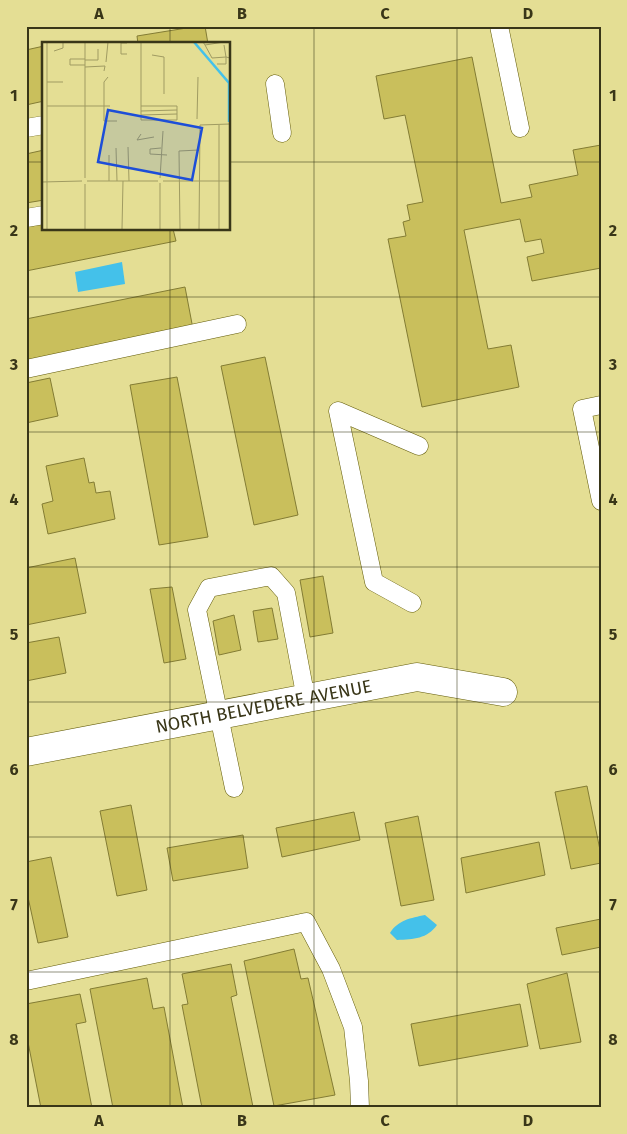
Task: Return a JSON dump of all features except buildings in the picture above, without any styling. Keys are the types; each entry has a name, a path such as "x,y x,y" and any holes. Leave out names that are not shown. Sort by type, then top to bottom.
{"street":[{"name":"NORTH BELVEDERE AVENUE","path":"26,752 417,677 503,692"}],"lane":[{"path":"499,26 520,128"},
{"path":"275,84 282,133"},
{"path":"26,128 42,125"},
{"path":"26,218 42,215"},
{"path":"26,369 237,324"},
{"path":"601,405 582,409 601,501"},
{"path":"412,603 374,582 338,411 419,446"},
{"path":"234,788 197,610 209,588 271,576 286,594 306,699"},
{"path":"26,981 306,922 331,970 353,1027 360,1108"}],"water":[{"path":"122,262 125,284 78,292 75,272"},
{"path":"425,915 437,925 424,936 414,939 397,940 390,933 401,922"}]}
